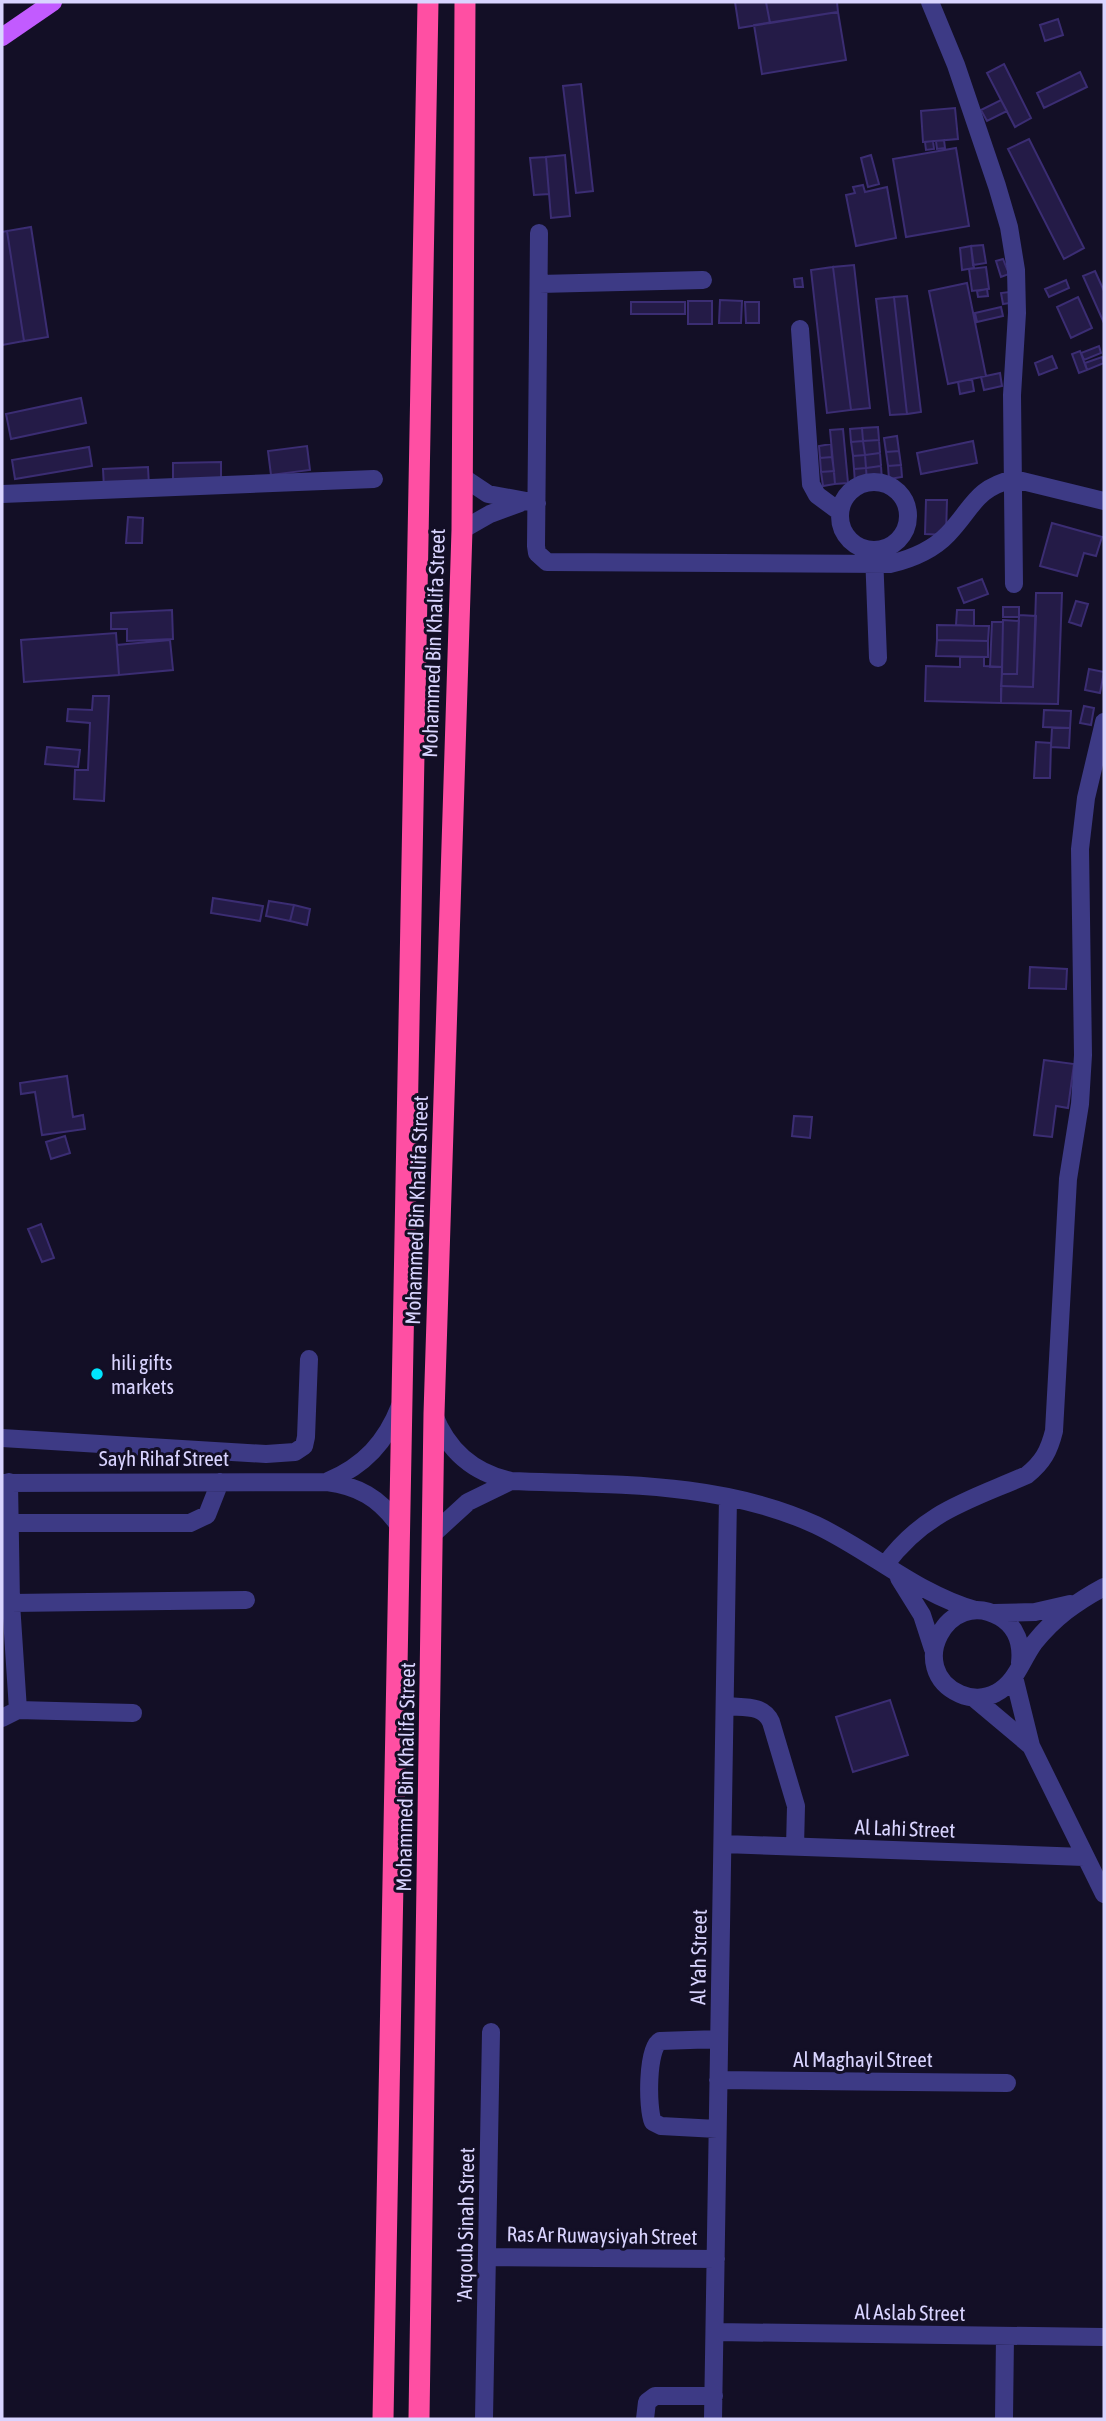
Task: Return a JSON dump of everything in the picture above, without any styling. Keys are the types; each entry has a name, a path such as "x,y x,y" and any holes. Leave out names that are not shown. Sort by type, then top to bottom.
{"highway":[{"name":"Mohammed Bin Khalifa Street","path":"383,2419 397,1523 428,2"},
{"name":"Mohammed Bin Khalifa Street","path":"419,2419 434,1414 462,530 465,2"}],"main road":[{"path":"2,37 53,2"}],"street":[{"path":"930,2 956,65 1009,228 1016,270 1017,313 1012,395 1013,584"},
{"path":"539,233 528,503 537,553 547,562 874,558 905,560 930,548 949,533 977,496 988,488 1014,479 1104,501"},
{"path":"539,284 703,280"},
{"path":"800,330 811,484 817,495 840,512"},
{"path":"461,476 488,494 528,503"},
{"path":"2,494 192,489 374,480"},
{"path":"883,483 899,494 907,511 905,530 892,545 874,558 848,539 840,522 840,512 848,494 864,484 883,483"},
{"path":"462,530 490,513 528,503"},
{"path":"874,558 878,658"},
{"path":"888,1567 902,1541 926,1521 1027,1475 1041,1464 1050,1448 1054,1431 1068,1179 1080,1104 1083,1055 1081,839 1086,798 1104,722"},
{"path":"2,1438 266,1454 295,1452 304,1446 309,1359"},
{"path":"327,1482 351,1470 373,1453 389,1431 400,1406"},
{"path":"434,1414 447,1442 463,1459 482,1472 511,1481 680,1488 755,1503 815,1525 940,1598 1004,1619 1018,1639 1017,1670 1031,1746 1104,1894"},
{"path":"266,1454 266,1479"},
{"name":"Sayh Rihaf Street","path":"5,1482 220,1482 266,1479 327,1482 344,1484 374,1498 397,1523"},
{"path":"433,1534 468,1502 511,1481"},
{"path":"5,1482 11,1603 10,1714 133,1713"},
{"path":"6,1523 190,1522 207,1515 220,1482"},
{"name":"Al Yah Street","path":"713,2419 728,1497"},
{"path":"888,1567 922,1615 933,1648 933,1661 943,1682 962,1695 974,1698 1031,1746"},
{"path":"974,1698 997,1692 1017,1670 1045,1630 1076,1602 1104,1587"},
{"path":"11,1603 246,1600"},
{"path":"933,1648 947,1622 965,1611 1035,1612 1076,1602"},
{"path":"726,1706 757,1709 768,1715 796,1806 795,1847"},
{"name":"Al Lahi Street","path":"724,1844 1084,1857"},
{"name":"'Arqoub Sinah Street","path":"484,2419 491,2032"},
{"path":"717,2129 662,2126 653,2122 650,2112 651,2052 660,2041 719,2039"},
{"name":"Al Maghayil Street","path":"718,2080 1007,2083"},
{"name":"Ras Ar Ruwaysiyah Street","path":"488,2257 716,2259"},
{"name":"Al Aslab Street","path":"715,2332 1104,2337"},
{"path":"1004,2419 1005,2336"},
{"path":"645,2419 647,2402 655,2396 714,2396"}],"building":[{"path":"735,2 766,2 770,23 739,28"},
{"path":"766,2 837,2 838,12 770,23"},
{"path":"838,12 846,60 762,74 754,25"},
{"path":"1058,19 1063,35 1045,41 1040,25"},
{"path":"1004,64 1031,118 1015,127 987,73"},
{"path":"1080,72 1087,87 1044,108 1037,93"},
{"path":"581,84 593,191 576,193 563,86"},
{"path":"1001,100 1007,111 987,121 981,110"},
{"path":"955,108 958,139 923,142 921,111"},
{"path":"1029,139 1084,248 1064,259 1008,149"},
{"path":"944,140 945,148 937,149 936,141"},
{"path":"933,141 934,149 926,150 925,142"},
{"path":"956,148 969,226 906,237 893,159"},
{"path":"565,155 570,216 551,218 546,157"},
{"path":"871,155 879,184 868,187 861,158"},
{"path":"546,157 549,194 534,195 530,158"},
{"path":"863,185 865,192 887,187 896,238 856,246 846,195 855,193 853,187"},
{"path":"31,227 48,337 24,341 7,231"},
{"path":"7,231 24,341 2,345 2,232"},
{"path":"983,245 986,263 973,265 971,246"},
{"path":"971,246 974,268 962,270 960,248"},
{"path":"1003,259 1009,274 1001,277 996,261"},
{"path":"854,265 870,408 851,410 833,267"},
{"path":"833,267 851,410 827,413 811,270"},
{"path":"986,267 989,289 972,291 969,269"},
{"path":"1095,271 1104,291 1104,323 1083,276"},
{"path":"802,278 803,287 795,287 794,279"},
{"path":"1066,280 1069,288 1049,297 1045,289"},
{"path":"967,283 986,376 948,384 929,291"},
{"path":"987,289 988,296 978,297 977,291"},
{"path":"1009,292 1010,303 1003,304 1001,293"},
{"path":"907,296 921,412 907,414 894,297"},
{"path":"894,297 907,414 890,415 876,299"},
{"path":"1078,297 1092,328 1071,338 1057,307"},
{"path":"720,300 742,301 741,323 719,323"},
{"path":"688,301 712,301 712,324 688,324"},
{"path":"631,302 685,302 685,314 631,314"},
{"path":"745,302 759,302 759,323 746,323"},
{"path":"1001,307 1003,316 977,322 975,313"},
{"path":"1099,346 1101,353 1084,360 1081,353"},
{"path":"1080,351 1087,370 1079,373 1072,354"},
{"path":"1052,356 1057,368 1039,375 1035,363"},
{"path":"1102,357 1104,363 1087,370 1085,363"},
{"path":"1000,373 1002,386 984,390 981,377"},
{"path":"972,379 974,391 960,394 958,382"},
{"path":"81,398 86,423 11,439 6,414"},
{"path":"878,427 879,440 863,441 862,428"},
{"path":"862,428 863,441 851,442 850,429"},
{"path":"843,429 848,483 835,484 830,430"},
{"path":"897,436 899,451 886,452 884,438"},
{"path":"879,440 880,453 865,455 863,441"},
{"path":"863,441 865,455 853,456 851,442"},
{"path":"973,441 977,463 921,474 917,453"},
{"path":"831,444 832,457 820,458 819,446"},
{"path":"307,446 310,470 271,475 268,451"},
{"path":"89,447 92,466 15,479 12,460"},
{"path":"899,451 901,465 888,466 886,452"},
{"path":"880,453 881,466 866,468 865,455"},
{"path":"865,455 866,468 854,469 853,456"},
{"path":"832,457 834,471 821,472 820,458"},
{"path":"221,462 221,481 173,482 173,463"},
{"path":"901,465 902,477 889,479 888,466"},
{"path":"881,466 882,481 867,482 866,468"},
{"path":"148,467 149,486 104,488 103,469"},
{"path":"866,468 867,482 855,483 854,469"},
{"path":"834,471 835,484 823,486 821,472"},
{"path":"926,500 947,500 946,535 925,534"},
{"path":"128,517 143,518 142,543 126,543"},
{"path":"1052,523 1102,537 1096,556 1084,553 1077,576 1040,566"},
{"path":"982,579 988,594 964,603 958,588"},
{"path":"1036,593 1062,593 1058,704 1001,703 1001,686 1033,687"},
{"path":"1076,601 1088,604 1081,626 1069,622"},
{"path":"1003,607 1019,607 1019,617 1003,617"},
{"path":"172,610 173,639 127,641 127,629 111,629 111,613"},
{"path":"957,610 974,610 974,626 956,625"},
{"path":"1019,615 1036,616 1033,687 1001,686 1002,674 1017,674"},
{"path":"1003,620 1019,621 1017,674 1002,674"},
{"path":"992,622 1003,622 1002,667 990,667"},
{"path":"937,625 989,626 988,641 937,640"},
{"path":"116,633 119,675 24,682 21,640"},
{"path":"170,640 173,670 119,675 117,645"},
{"path":"937,640 988,641 988,657 936,656"},
{"path":"960,657 984,657 984,666 1002,667 1001,703 925,701 926,666 960,667"},
{"path":"1089,669 1104,672 1100,693 1085,690"},
{"path":"93,696 109,696 104,801 74,799 75,770 88,770 90,723 67,721 68,709 92,710"},
{"path":"1084,706 1094,708 1091,725 1080,723"},
{"path":"1044,710 1071,711 1070,728 1043,727"},
{"path":"1052,728 1070,728 1069,748 1051,747"},
{"path":"1036,742 1051,743 1050,778 1034,778"},
{"path":"47,747 80,750 78,767 45,764"},
{"path":"213,898 263,906 260,921 211,913"},
{"path":"269,901 294,905 290,921 266,916"},
{"path":"294,905 310,909 307,925 290,921"},
{"path":"1030,967 1067,969 1066,989 1029,988"},
{"path":"1044,1060 1074,1064 1068,1108 1056,1106 1052,1137 1034,1135"},
{"path":"67,1076 73,1117 83,1115 85,1129 42,1135 35,1092 21,1094 20,1083"},
{"path":"794,1116 812,1117 810,1138 792,1136"},
{"path":"65,1136 70,1153 51,1159 46,1142"},
{"path":"41,1224 54,1258 42,1262 28,1229"},
{"path":"890,1700 908,1755 853,1772 836,1717"}],"place":[{"name":"hili gifts markets","path":"97,1374"}]}
